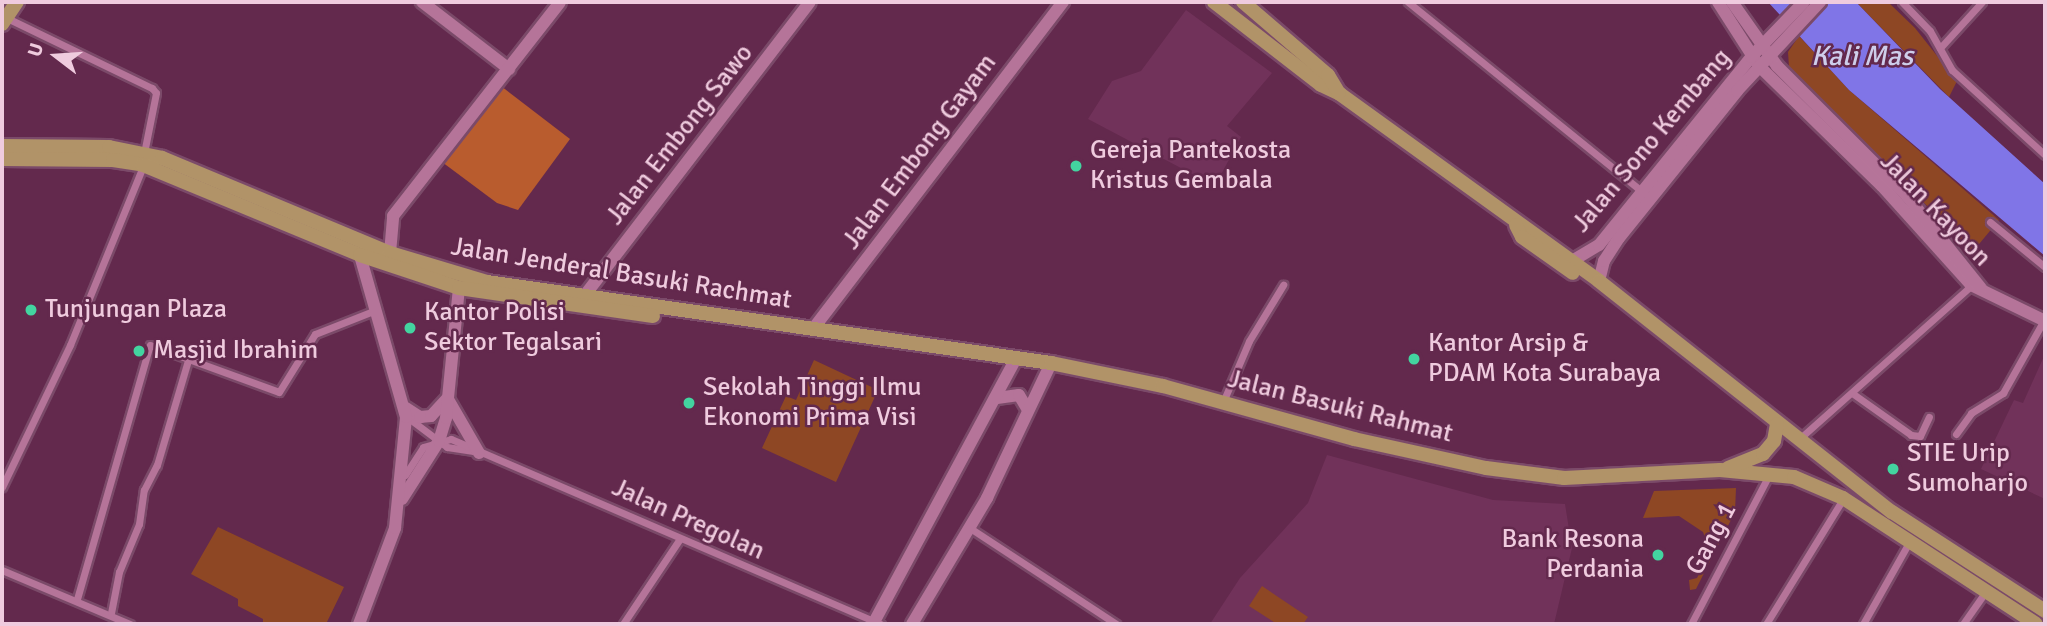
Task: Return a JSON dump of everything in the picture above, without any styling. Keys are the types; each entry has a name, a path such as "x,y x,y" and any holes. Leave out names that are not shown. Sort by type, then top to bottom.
{"main road":[{"path":"4,20 17,2"},
{"path":"1214,2 1321,85 1340,94 1516,225 1528,228 1599,281 1718,379 1929,538 2045,611"},
{"path":"1243,2 1328,75 1340,94"},
{"name":"Jalan Jenderal Basuki Rachmat","path":"2,146 109,147 144,159 360,256 459,288 744,329 1016,358"},
{"name":"Jalan Jenderal Basuki Rachmat","path":"2,159 144,159 198,171 390,253 487,282 1000,358"},
{"path":"1516,225 1522,237 1710,379 1718,379"},
{"name":"Jalan Basuki Rahmat","path":"1016,358 1051,363 1223,403 1364,441 1496,470 1564,478 1720,470"},
{"path":"1720,470 1763,454 1774,441 1777,424"},
{"path":"1720,470 1770,473 1808,481 1843,498 1984,594 2035,624"}],"street":[{"path":"422,2 509,69"},
{"path":"390,253 393,216 560,2"},
{"name":"Jalan Embong Sawo","path":"585,295 810,2"},
{"name":"Jalan Embong Gayam","path":"813,330 1063,2"},
{"path":"1408,2 1643,192"},
{"name":"Jalan Kayoon","path":"1718,2 1755,61 1882,186 1977,285"},
{"name":"Jalan Kayoon","path":"1732,2 1766,49 1907,196 1977,285"},
{"path":"1783,30 1804,2"},
{"path":"1783,30 1820,2"},
{"path":"1902,2 1940,48 1952,70 2045,155"},
{"path":"1940,48 1982,2"},
{"path":"2,487 70,345 144,159 156,93 152,88 4,20"},
{"name":"Jalan Sono Kembang","path":"1572,261 1599,245 1783,30"},
{"name":"Jalan Sono Kembang","path":"1599,281 1608,252 1755,61"},
{"path":"1990,222 2045,267"},
{"path":"360,256 373,310 406,412 400,503"},
{"path":"1223,403 1249,341 1283,285"},
{"path":"1798,440 1977,285 2045,321 2003,393 1977,408 1956,434"},
{"path":"400,503 430,454 443,444 459,288"},
{"path":"77,600 149,348 153,344 279,392 315,334 373,310"},
{"path":"111,613 122,561 139,524 144,490 157,465 189,357"},
{"path":"876,623 1016,358"},
{"path":"912,624 970,528 1051,363"},
{"path":"1852,393 1911,435 1920,436 1929,417"},
{"path":"997,398 1019,395 1028,410"},
{"path":"406,412 420,417 431,416 449,398"},
{"path":"449,398 479,453"},
{"name":"Jalan Pregolan","path":"406,412 443,444 451,439 679,540 876,623"},
{"path":"359,624 391,545 412,459 443,444"},
{"name":"Gang 1","path":"1691,624 1770,473"},
{"path":"1766,624 1843,498"},
{"path":"970,528 1102,620 1116,624"},
{"path":"623,624 679,540"},
{"path":"1863,624 1908,544"},
{"path":"2,570 111,613 130,624"},
{"path":"1963,624 1984,594"}],"shaded area":[{"path":"1856,2 1888,2 1915,28 1957,81 1949,97"},
{"path":"1186,10 1272,73 1227,126 1241,137 1215,186 1088,119 1112,81 1141,71"},
{"path":"1799,36 1849,90 1999,220 1970,255 1944,223 1789,67 1788,52"},
{"path":"501,86 570,139 518,210 497,203 442,162"},
{"path":"2045,354 2045,499 1981,469 2014,400 2023,403"},
{"path":"814,360 878,390 836,482 762,448 786,396 796,400"},
{"path":"1327,455 1493,500 1565,504 1572,548 1554,624 1210,624 1240,578 1308,503"},
{"path":"1736,488 1735,512 1696,589 1690,590 1689,580 1697,578 1710,552 1703,532 1679,516 1643,518 1654,491"},
{"path":"218,527 344,587 326,624 263,624 263,619 238,606 238,599 191,574"},
{"path":"1262,586 1308,617 1303,624 1277,624 1249,606"}],"water":[{"name":"Kali Mas","path":"1768,2 1856,2 1940,89 2045,184 2045,256 1849,90"}],"place":[{"name":"Gereja Pantekosta Kristus Gembala","path":"1076,166"},
{"name":"Tunjungan Plaza","path":"31,310"},
{"name":"Kantor Polisi Sektor Tegalsari","path":"410,328"},
{"name":"Masjid Ibrahim","path":"139,351"},
{"name":"Kantor Arsip & PDAM Kota Surabaya","path":"1414,359"},
{"name":"Sekolah Tinggi Ilmu Ekonomi Prima Visi","path":"689,403"},
{"name":"STIE Urip Sumoharjo","path":"1893,469"},
{"name":"Bank Resona Perdania","path":"1658,555"}]}
